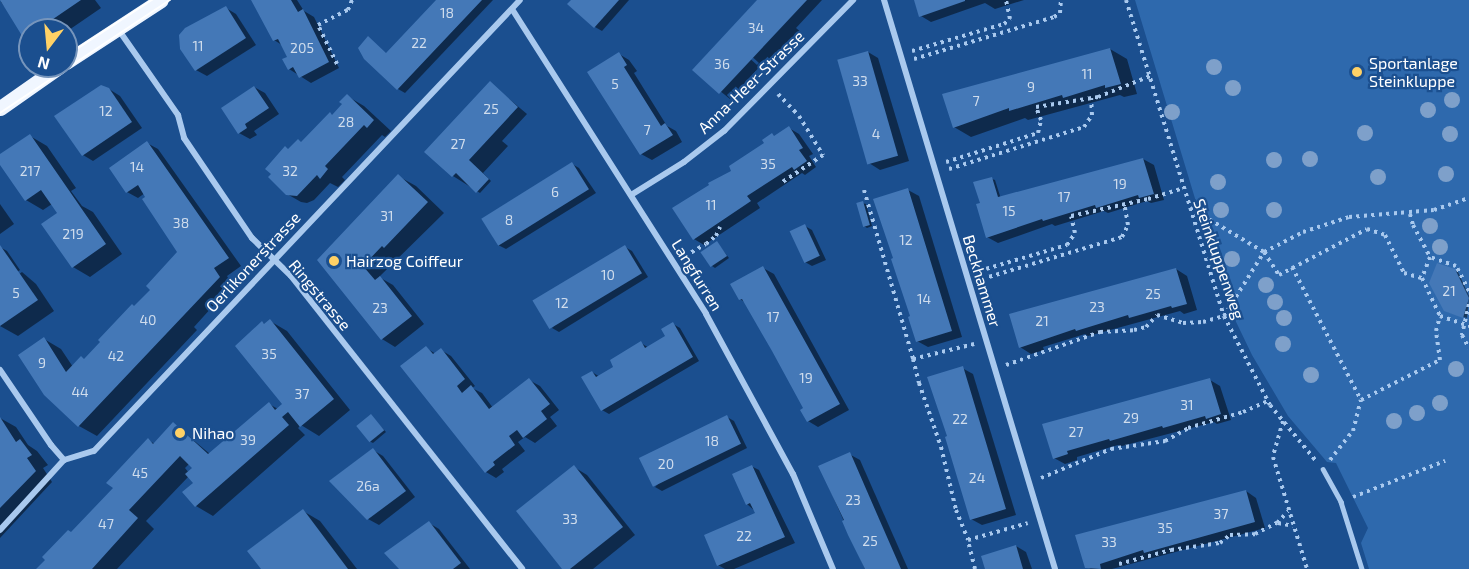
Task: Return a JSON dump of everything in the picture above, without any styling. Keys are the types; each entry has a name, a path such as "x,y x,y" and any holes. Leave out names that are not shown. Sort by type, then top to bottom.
{"main road":[{"path":"78,54 161,0"},
{"path":"0,108 43,78"}],"street":[{"name":"Oerlikonerstrasse","path":"64,459 94,451 520,0"},
{"name":"Anna-Heer-Strasse","path":"631,195 684,162 724,130 853,0"},
{"name":"Beckhammer","path":"884,0 1055,569"},
{"name":"Langfurren","path":"512,9 706,315 793,474 833,569"},
{"name":"Ringstrasse","path":"117,27 178,115 184,138 252,238 272,261 291,276 522,569"},
{"path":"0,370 64,459 0,530"}],"lane":[{"path":"1323,469 1341,502 1362,569"}],"path":[{"path":"337,64 318,25 348,10 352,0"},
{"path":"909,51 1004,24 1010,19 1006,0"},
{"path":"912,60 1054,17 1060,13 1061,0"},
{"name":"Steinkluppenweg","path":"1126,0 1224,316 1268,401 1323,469"},
{"path":"943,163 1038,133 1041,120 1036,107 1091,98 1150,76"},
{"path":"776,91 799,117 823,155 781,183"},
{"path":"945,170 1084,127 1092,115 1091,98"},
{"path":"977,271 1067,245 1075,233 1071,216 1183,188"},
{"path":"864,190 975,569"},
{"path":"995,368 1100,332 1146,327 1157,315 1183,323 1203,322 1224,316 1264,252 1303,232 1349,218 1434,210 1469,198"},
{"path":"978,280 1122,237 1128,225 1124,203"},
{"path":"1189,208 1264,252 1279,275 1367,229 1385,236 1404,273 1422,278"},
{"path":"1410,213 1413,225 1430,257 1456,266 1469,291"},
{"path":"674,262 706,244 716,236 720,227"},
{"path":"1361,400 1440,360 1436,331 1440,316 1422,278 1430,257"},
{"path":"1292,267 1361,400 1353,431 1332,458"},
{"path":"1469,304 1462,335 1469,348"},
{"path":"1440,316 1466,325"},
{"path":"913,359 987,341"},
{"path":"1029,482 1071,467 1111,448 1165,441 1188,428 1243,412 1268,401"},
{"path":"1283,421 1273,458 1307,569"},
{"path":"1341,502 1445,460"},
{"path":"1119,564 1171,550 1221,543 1230,535 1255,534 1277,523 1288,511"},
{"path":"968,540 1040,520"},
{"path":"1277,523 1293,526"}],"shaded area":[{"path":"1135,0 1469,0 1469,569 1369,569 1361,543 1368,528 1336,463 1327,462 1288,416 1252,355 1226,301"}],"building":[{"path":"0,0 81,0 55,18 18,18 18,29"},
{"path":"251,0 291,0 298,12 303,9 329,62 299,78 293,67 288,70 282,59 287,57 278,39 273,41"},
{"path":"436,0 482,0 397,90 364,59 358,48 368,36 386,53"},
{"path":"571,0 619,0 594,28 567,4"},
{"path":"757,0 807,0 719,94 692,70"},
{"path":"914,0 965,0 965,1 919,17"},
{"path":"226,6 246,38 195,71 180,49 179,35 185,28"},
{"path":"1110,48 1121,84 1105,88 1105,85 1063,98 1062,95 1009,111 1009,108 953,128 942,94"},
{"path":"868,51 898,156 867,165 837,60"},
{"path":"619,52 627,65 624,67 661,126 665,123 673,135 640,155 587,72"},
{"path":"490,81 518,107 469,160 489,179 476,193 456,173 452,177 424,152"},
{"path":"101,85 109,88 132,122 82,156 54,116"},
{"path":"254,86 269,108 245,124 247,128 238,134 221,108"},
{"path":"347,94 374,120 367,128 364,125 325,166 328,169 320,179 317,175 297,196 286,195 268,177 271,174 265,169 285,146 288,149 298,139 301,142 330,112 332,115 342,104 339,102"},
{"path":"789,126 803,148 799,150 807,161 794,170 792,167 747,196 751,201 693,240 672,208 709,185 708,183 731,171 729,166 764,143 762,140 772,133 774,136"},
{"path":"30,134 106,244 72,268 41,224 57,213 41,190 25,201 0,165 0,154"},
{"path":"147,141 229,258 214,268 220,277 78,427 44,395 18,355 44,337 66,372 81,356 84,359 100,342 98,340 132,304 134,306 150,290 146,286 177,252 142,199 145,197 138,185 126,193 109,168"},
{"path":"1143,158 1154,194 1139,198 1138,195 1096,208 1095,205 1043,221 1042,219 986,238 976,204 980,203 973,182 992,177 998,197"},
{"path":"572,162 589,189 498,246 481,219"},
{"path":"398,174 428,202 384,248 382,246 363,266 375,280 380,276 412,316 381,340 317,260"},
{"path":"908,188 952,331 916,342 891,259 893,258 873,199"},
{"path":"863,201 870,225 863,227 856,203"},
{"path":"805,224 820,256 804,263 790,231"},
{"path":"717,241 727,256 710,267 700,252"},
{"path":"0,245 38,300 0,326"},
{"path":"625,245 642,273 549,329 532,301"},
{"path":"1437,263 1455,269 1469,298 1463,318 1444,311 1429,283"},
{"path":"763,266 840,404 807,422 800,410 803,408 772,351 742,299 739,300 730,284"},
{"path":"1176,268 1187,304 1172,308 1171,306 1129,318 1128,315 1076,331 1075,329 1019,348 1009,314"},
{"path":"270,319 334,399 300,427 288,412 282,417 289,425 195,507 182,492 193,483 185,474 192,468 180,456 129,510 138,518 92,569 36,569 45,560 42,557 68,530 71,532 113,488 106,483 148,438 153,444 173,422 208,454 269,402 275,410 282,404 235,346 262,321 264,324"},
{"path":"673,322 693,357 601,411 581,377 592,371 596,377 613,367 610,360 641,341 645,348 665,336 661,329"},
{"path":"426,346 433,354 441,348 465,379 457,386 462,393 471,385 489,409 529,378 550,404 541,411 547,419 523,438 517,430 509,436 515,445 493,462 495,465 485,473 400,366"},
{"path":"963,366 1006,509 970,520 945,437 947,436 927,377"},
{"path":"1210,378 1221,414 1206,419 1205,416 1163,428 1162,426 1110,441 1109,439 1067,451 1068,454 1053,459 1042,424"},
{"path":"371,414 384,430 369,442 356,426"},
{"path":"727,415 741,444 653,487 639,458"},
{"path":"0,417 16,442 20,439 32,455 27,458 36,471 0,508"},
{"path":"373,448 406,491 367,520 329,481"},
{"path":"850,452 901,569 865,569 848,535 842,521 844,520 818,466"},
{"path":"574,465 623,527 570,569 562,569 516,511"},
{"path":"752,465 785,537 717,566 704,535 755,513 750,503 746,505 732,474"},
{"path":"1246,490 1255,522 1144,553 1143,550 1100,564 1101,569 1085,568 1075,535"},
{"path":"303,509 348,569 261,569 247,551"},
{"path":"429,521 461,563 453,569 399,569 384,553"},
{"path":"1016,545 1023,569 985,569 981,556"}],"tram line":[{"path":"78,48 152,0"},
{"path":"0,113 170,0"}],"place":[{"name":"Sportanlage Steinkluppe","path":"1357,72"},
{"name":"Hairzog Coiffeur","path":"334,261"},
{"name":"Nihao","path":"180,433"}]}
